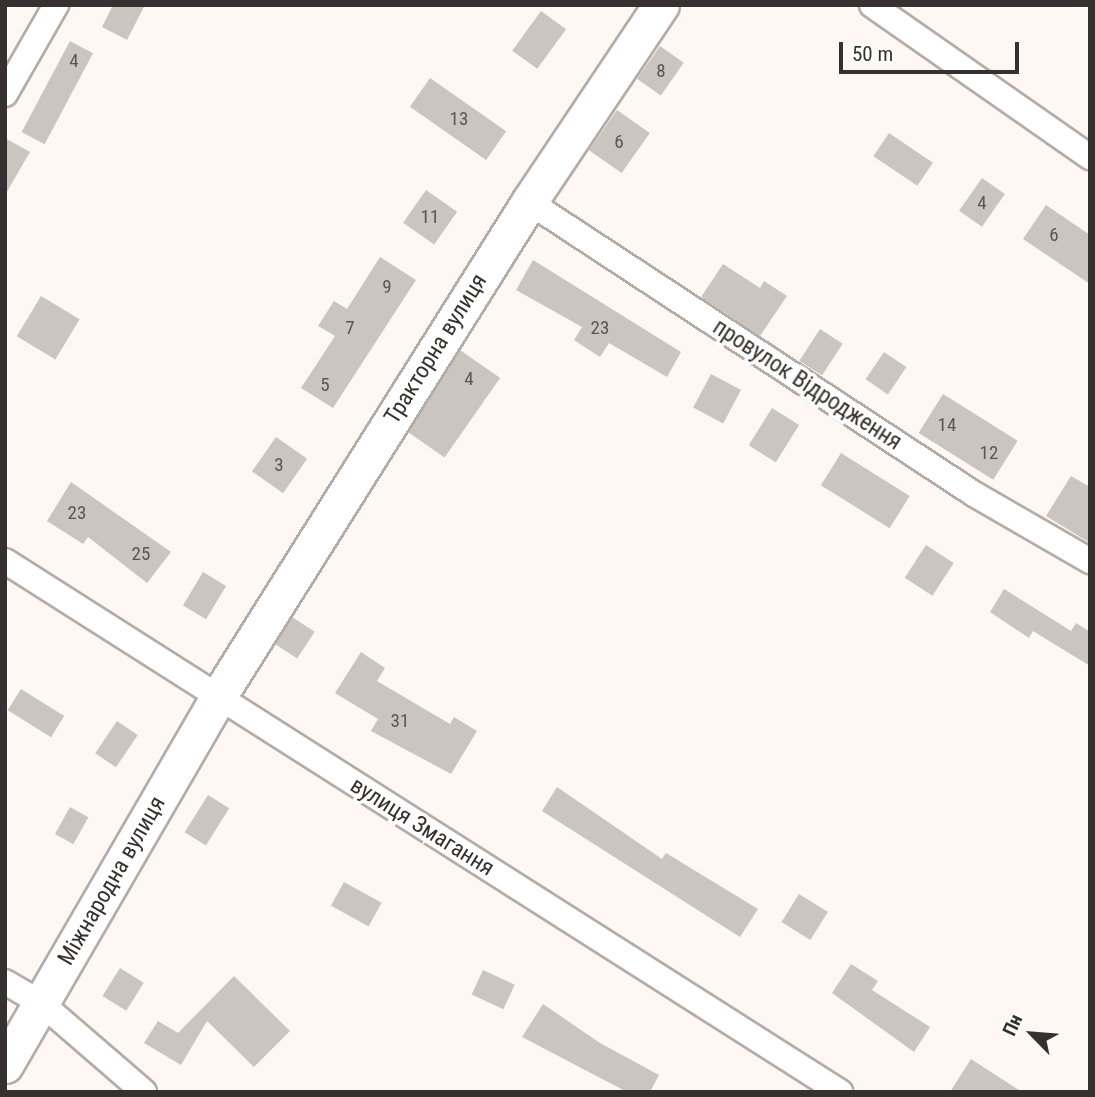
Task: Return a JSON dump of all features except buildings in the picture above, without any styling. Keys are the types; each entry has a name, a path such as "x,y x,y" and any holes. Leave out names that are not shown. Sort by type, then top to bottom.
{"street":[{"path":"5,94 57,5"},
{"name":"Тракторна вулиця","path":"218,697 529,202 661,5"},
{"path":"872,5 1090,157"},
{"name":"провулок Відродження","path":"529,202 974,494 1090,561"},
{"name":"вулиця Змагання","path":"5,561 840,1092"},
{"name":"Міжнародна вулиця","path":"5,1065 218,697"},
{"path":"5,982 41,1003 144,1092"}]}
